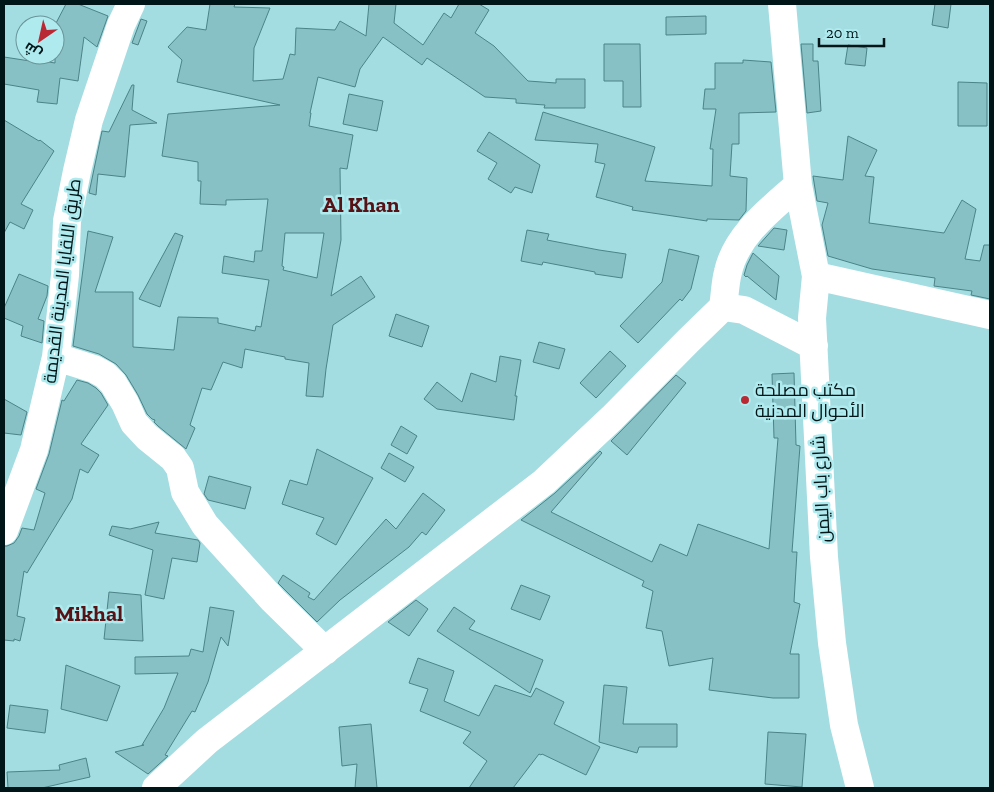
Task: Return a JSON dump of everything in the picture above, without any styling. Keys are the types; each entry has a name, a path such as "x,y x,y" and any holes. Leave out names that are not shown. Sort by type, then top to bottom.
{"street":[{"name":"طريق اللقايا المدينة القديمة","path":"4,530 34,450 56,357 65,275 68,221 88,120 121,25 131,4"},
{"name":"شارع باب اليمن","path":"782,4 798,185 816,276 812,318 824,557 832,643 844,725 860,788"},
{"path":"156,788 207,741 544,482 612,418 723,307 728,272 735,251 753,228 798,185"},
{"path":"816,276 990,315"},
{"path":"723,307 744,310 814,346"},
{"path":"56,357 94,369 105,375 113,383 134,423 147,437 173,458 180,468 185,492 205,525 273,600 325,651"}],"building":[{"path":"66,4 78,4 108,16 97,47 84,37 78,81 60,78 57,104 37,102 39,90 4,84 4,57 15,59 15,65 65,65 65,15 60,15"},
{"path":"210,4 235,4 234,7 270,8 254,48 253,81 283,79 290,54 295,55 296,28 335,30 340,21 366,36 369,4 396,4 394,23 423,45 444,13 451,18 459,4 479,4 489,10 475,33 494,46 528,81 556,83 556,79 585,79 585,108 544,108 545,105 516,103 516,99 485,97 427,58 422,65 383,37 360,69 355,87 318,77 309,126 353,135 347,169 340,168 341,240 331,296 361,276 375,297 333,325 323,397 306,396 309,363 245,349 242,368 223,362 211,390 202,388 190,425 195,428 186,449 158,426 154,422 155,420 147,414 126,375 116,364 99,354 73,346 88,231 113,237 95,292 133,292 133,347 174,350 178,317 218,318 218,323 255,331 256,326 261,327 269,280 222,273 224,256 254,262 255,251 262,251 268,199 226,200 226,205 200,204 201,181 198,181 198,162 162,156 168,114 280,105 177,82 182,60 168,47 187,27 206,30","holes":["285,233 324,233 317,278 283,270"]},
{"path":"935,4 951,4 948,28 932,25"},
{"path":"706,16 706,34 666,35 666,17"},
{"path":"141,19 147,21 138,45 132,43"},
{"path":"604,44 640,44 641,107 623,107 623,81 604,81"},
{"path":"801,44 813,44 813,61 818,61 821,111 807,113"},
{"path":"848,45 867,48 865,66 845,64"},
{"path":"743,60 771,62 776,112 739,113 739,144 732,144 730,176 747,178 746,211 739,220 707,219 707,221 632,210 633,207 596,197 605,164 595,162 598,144 535,140 543,112 655,147 645,181 712,186 713,149 710,149 716,109 703,109 705,89 715,89 715,63 743,63"},
{"path":"958,82 987,83 987,126 958,126"},
{"path":"132,85 134,85 132,110 157,123 130,125 125,177 98,174 96,195 89,193 102,131 109,132"},
{"path":"349,94 383,101 377,131 343,124"},
{"path":"4,120 40,140 54,151 21,204 33,210 24,229 10,222 4,233"},
{"path":"489,132 540,165 532,193 515,187 511,193 488,179 497,163 477,151"},
{"path":"848,136 877,150 865,176 874,177 869,223 944,233 962,200 976,209 965,259 980,261 984,245 990,245 990,299 971,295 972,291 934,286 935,278 872,269 828,256 822,225 828,203 817,201 813,176 843,180"},
{"path":"774,228 787,230 784,250 758,246"},
{"path":"527,230 549,234 547,240 626,254 622,278 543,262 542,265 521,261"},
{"path":"175,233 183,236 160,307 139,299"},
{"path":"669,249 699,256 691,289 682,301 680,299 638,343 620,326 662,282"},
{"path":"753,253 779,276 776,300 744,275"},
{"path":"19,274 48,286 47,296 38,319 44,321 42,343 21,336 23,326 4,318 4,308"},
{"path":"396,314 429,326 422,347 389,336"},
{"path":"539,342 565,349 559,369 533,362"},
{"path":"610,351 626,366 596,398 580,383"},
{"path":"500,356 521,360 515,396 517,396 514,420 437,409 424,399 437,382 462,402 471,373 496,382"},
{"path":"794,373 796,445 800,446 792,552 797,552 794,602 800,604 790,654 799,654 799,698 773,698 709,690 713,658 669,666 662,631 646,628 653,591 642,586 644,581 521,520 555,493 600,451 602,453 551,512 652,562 660,544 687,556 698,524 769,549 778,438 774,438 772,374"},
{"path":"676,375 686,383 627,455 611,441"},
{"path":"77,380 88,383 96,388 108,405 81,444 99,455 88,473 80,469 72,499 27,573 24,571 17,616 25,618 20,641 14,639 14,641 4,640 4,546 14,543 22,528 34,530 45,493 36,489 49,454 62,400 64,401"},
{"path":"4,399 27,412 21,435 4,433"},
{"path":"401,426 417,436 407,454 391,445"},
{"path":"317,449 373,478 336,545 316,534 324,518 282,504 290,480 307,485"},
{"path":"389,453 414,467 405,482 381,468"},
{"path":"209,476 251,487 245,509 208,500 204,494"},
{"path":"423,493 445,510 426,535 422,532 409,547 340,600 317,622 278,583 283,575 310,593 308,597 314,600 386,519 396,529"},
{"path":"159,522 155,533 198,540 200,543 197,562 172,558 164,599 145,595 153,550 109,535 112,526 130,529"},
{"path":"521,585 550,596 540,620 511,609"},
{"path":"109,592 141,595 143,641 104,639"},
{"path":"416,600 428,609 409,636 388,622"},
{"path":"210,607 234,611 228,646 221,637 208,682 195,712 192,711 165,755 168,756 148,774 115,752 144,745 142,745 164,708 178,673 135,674 135,657 189,656 191,649 203,652"},
{"path":"454,607 475,621 469,629 543,660 530,693 437,631"},
{"path":"418,658 454,671 444,701 479,716 495,685 531,697 536,688 564,702 554,724 600,747 586,775 539,754 513,788 469,788 487,761 463,743 471,732 420,711 428,689 409,683"},
{"path":"66,665 120,686 107,721 61,709"},
{"path":"604,685 627,687 623,724 677,724 677,747 639,747 637,753 599,742"},
{"path":"10,705 48,710 45,733 7,728"},
{"path":"371,724 377,788 355,788 357,764 342,766 339,727"},
{"path":"768,732 806,734 802,787 765,784"},
{"path":"86,758 90,777 42,788 8,788 7,772 60,770 59,765"}],"place":[{"name":"مكتب مصلحة الأحوال المدنية","path":"745,400"}],"district":[{"name":"Al Khan","path":"361,204"},
{"name":"Mikhal","path":"89,613"}]}
